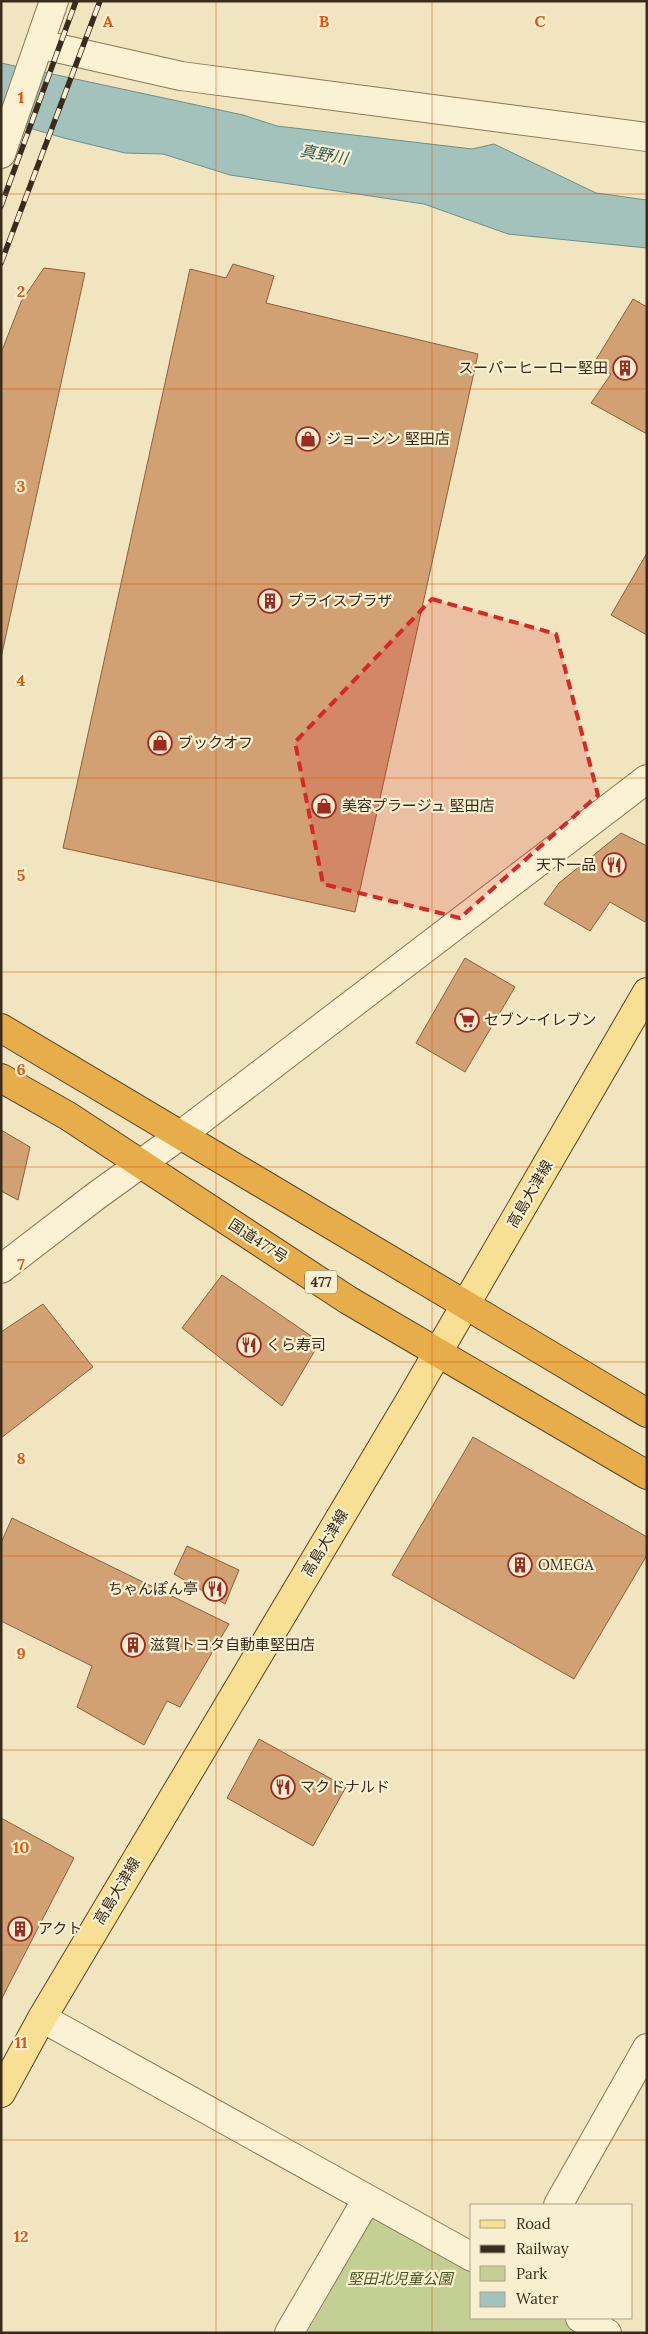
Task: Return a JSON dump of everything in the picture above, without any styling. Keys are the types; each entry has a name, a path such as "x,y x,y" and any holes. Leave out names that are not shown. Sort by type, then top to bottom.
{"highway":[{"path":"1,1028 182,1134 361,1244 647,1413"},
{"name":"国道477号","path":"1,1078 68,1116 348,1300 647,1476"}],"main road":[{"name":"高島大津線","path":"1,2094 42,2018 438,1353 647,992"}],"street":[{"path":"1,154 54,1"},
{"path":"36,52 181,76 647,137"},
{"path":"1,1269 96,1196 182,1134 647,779"},
{"path":"42,2018 470,2256"},
{"path":"559,2204 647,2048"},
{"path":"289,2333 367,2199"},
{"path":"582,2319 607,2333"}],"highlighted area":[{"path":"432,599 556,634 598,795 460,918 323,884 295,742"}],"green space":[{"name":"堅田北児童公園","path":"379,2206 470,2256 470,2319 582,2319 607,2333 307,2333"}],"water":[{"name":"真野川","path":"1,63 243,115 277,126 472,149 494,144 596,193 647,200 647,248 508,234 424,204 230,175 163,154 125,153 1,120"}],"building":[{"name":"プライスプラザ","path":"233,264 274,276 266,303 478,354 355,912 63,848 190,269 226,278"},
{"path":"44,268 85,273 1,658 1,353 21,302"},
{"name":"スーパーヒーロー堅田","path":"633,299 647,307 647,434 591,403 611,374 594,363"},
{"path":"647,553 647,635 611,615"},
{"name":"天下一品","path":"621,833 647,846 647,918 645,922 610,902 590,931 544,904 559,883"},
{"path":"465,958 515,987 465,1072 416,1043"},
{"path":"1,1130 30,1147 18,1200 1,1191"},
{"path":"222,1275 320,1342 282,1406 182,1328"},
{"path":"43,1304 93,1367 1,1438 1,1332"},
{"name":"OMEGA","path":"473,1437 647,1537 647,1555 574,1679 392,1575"},
{"name":"滋賀トヨタ自動車堅田店","path":"12,1518 229,1624 180,1707 167,1701 144,1745 77,1707 92,1666 1,1621 1,1543"},
{"name":"ちゃんぽん亭","path":"187,1546 239,1570 225,1604 174,1574"},
{"path":"259,1739 346,1787 313,1846 227,1798"},
{"name":"アクト","path":"1,1818 74,1858 1,2000"}],"railway":[{"path":"1,206 76,1"},
{"path":"1,263 100,1"}],"place":[{"name":"スーパーヒーロー堅田","path":"625,368"},
{"name":"ジョーシン 堅田店","path":"308,439"},
{"name":"プライスプラザ","path":"270,601"},
{"name":"ブックオフ","path":"160,743"},
{"name":"美容プラージュ 堅田店","path":"324,806"},
{"name":"天下一品","path":"614,865"},
{"name":"セブン-イレブン","path":"467,1020"},
{"name":"くら寿司","path":"249,1345"},
{"name":"OMEGA","path":"520,1565"},
{"name":"ちゃんぽん亭","path":"215,1589"},
{"name":"滋賀トヨタ自動車堅田店","path":"133,1645"},
{"name":"マクドナルド","path":"283,1787"},
{"name":"アクト","path":"20,1929"}]}
